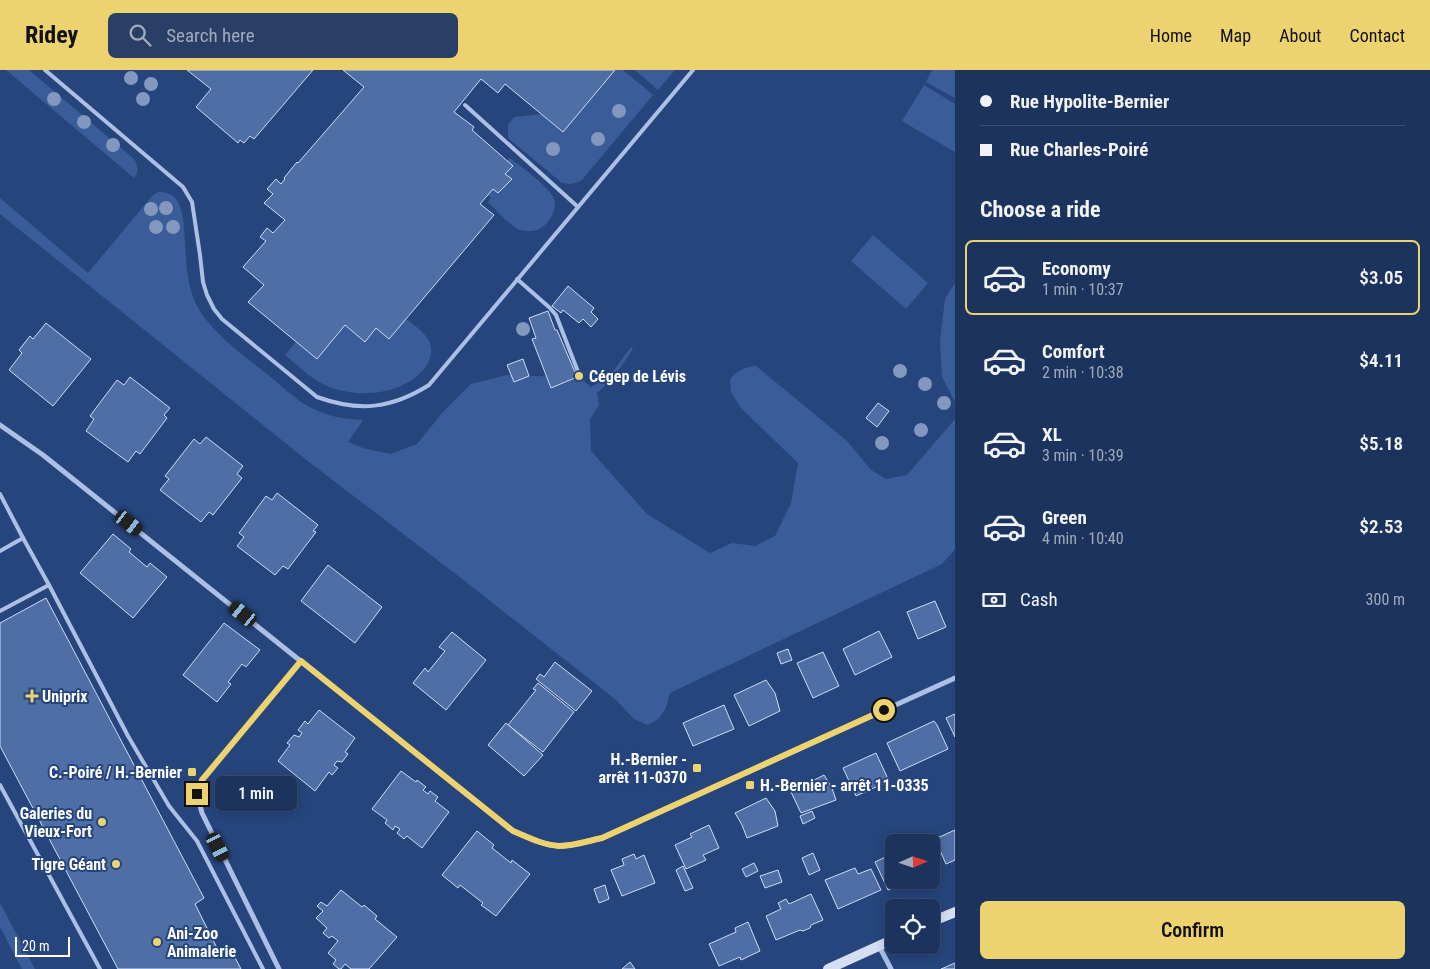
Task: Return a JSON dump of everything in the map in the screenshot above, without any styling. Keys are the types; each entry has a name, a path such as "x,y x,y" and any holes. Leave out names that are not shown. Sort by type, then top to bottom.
{"street":[{"path":"0,425 43,455 513,831 537,841 558,846 578,844 602,838 955,678"},
{"path":"279,969 202,813 197,794 202,780 301,661"},
{"path":"940,918 955,912"},
{"path":"828,969 885,943"},
{"path":"879,946 892,969"}],"lane":[{"path":"45,70 183,187 192,202 206,295 222,319 318,397 333,403 362,407 404,399 429,385 693,70"},
{"path":"465,105 578,207"},
{"path":"517,279 556,315 580,377"},
{"path":"0,494 128,736 169,806 196,841 263,969"},
{"path":"0,550 23,538"},
{"path":"0,610 49,585"},
{"path":"0,785 100,969"}],"shaded area":[{"path":"6,70 29,70 134,159 137,173 134,178"},
{"path":"615,70 623,70 653,95 581,181 571,184 562,183 508,138 508,125 514,117 541,114 563,132"},
{"path":"635,70 675,70 658,90"},
{"path":"932,70 955,70 955,98 926,82"},
{"path":"924,85 955,104 955,152 902,121"},
{"path":"510,158 539,181 550,192 555,201 552,215 543,227 537,230 524,231 516,228 503,218 488,202 491,198 488,195 493,189 498,193 511,179 505,174 513,166 507,161"},
{"path":"158,192 172,195 180,207 184,225 186,265 192,295 209,324 229,344 301,402 330,415 363,420 348,442 363,448 390,454 417,444 443,412 471,384 507,375 561,377 583,380 591,387 608,378 631,347 633,349 613,378 597,393 599,405 590,419 591,451 647,514 710,553 732,543 755,546 775,536 791,503 798,463 741,408 731,392 730,379 736,373 748,367 756,366 847,441 871,470 886,479 907,475 955,419 955,549 942,564 672,692 662,714 657,720 647,725 633,718 616,700 309,462 0,214 0,198 88,273 153,195"},
{"path":"873,235 928,283 906,309 851,261"},
{"path":"955,283 955,402 942,377 940,341 945,299"},
{"path":"406,319 426,336 431,346 431,353 426,366 416,377 406,384 395,388 371,393 359,393 328,387 302,370 285,355 296,342 317,359 345,325 364,341 376,328"},
{"path":"0,903 35,969 22,969 0,927"}],"building":[{"path":"187,70 313,70 254,139 250,136 244,143 240,140 238,143 196,107 211,89"},
{"path":"343,70 615,70 563,132 505,84 498,93 481,79 454,112 474,127 472,130 513,166 505,174 512,179 498,193 493,189 480,204 494,215 389,339 376,328 365,342 345,325 317,359 248,302 264,285 243,267 266,241 260,237 267,228 273,233 285,220 264,203 273,194 267,189 276,179 281,184 297,162 364,87"},
{"path":"568,286 594,308 591,312 598,319 591,327 583,319 579,323 563,310 561,313 552,306"},
{"path":"548,311 577,377 551,388 532,339 536,338 529,318"},
{"path":"46,323 91,359 53,406 9,370 22,353 19,350 30,336 33,339"},
{"path":"523,359 529,376 514,382 507,365"},
{"path":"130,377 170,408 164,415 167,418 140,454 136,451 128,462 86,431 94,419 90,416 117,380 124,385"},
{"path":"878,403 889,411 877,427 866,418"},
{"path":"206,437 243,466 237,474 242,478 213,515 209,512 201,522 160,490 169,479 165,476 194,439 200,444"},
{"path":"277,493 318,525 313,531 316,532 288,569 283,566 275,575 237,546 244,537 239,533 266,496 272,500"},
{"path":"113,534 131,549 129,552 147,567 150,563 167,577 133,618 80,573"},
{"path":"328,565 382,607 355,643 301,601"},
{"name":"Galeries du Vieux-Fort","path":"46,598 204,898 195,904 218,950 229,946 241,969 118,969 0,746 0,623"},
{"path":"935,601 946,627 918,639 907,612"},
{"path":"224,623 260,650 246,667 242,664 228,682 231,684 217,702 183,675"},
{"path":"879,631 892,657 855,675 843,649"},
{"path":"452,632 486,660 446,710 413,683 425,668 428,672 445,651 439,647"},
{"path":"788,649 792,660 781,664 777,653"},
{"path":"823,652 839,686 813,698 797,663"},
{"path":"555,662 592,691 576,711 536,679 540,674 544,677"},
{"path":"766,680 775,693 780,711 749,726 734,695"},
{"path":"538,683 574,712 543,752 508,725 536,690 533,689"},
{"path":"724,705 734,729 693,746 683,723"},
{"path":"319,710 355,738 345,752 348,754 342,762 337,761 334,765 338,768 332,775 329,772 315,791 278,761 290,745 287,743 294,735 299,737 302,733 298,730 305,721 308,724"},
{"path":"955,714 955,737 946,718"},
{"path":"934,721 948,749 900,771 887,743"},
{"path":"506,723 543,755 524,776 488,745"},
{"path":"876,753 889,781 856,796 843,768"},
{"path":"401,771 426,787 423,790 428,794 430,791 438,797 435,801 449,812 422,848 407,836 404,839 397,833 400,829 395,826 393,830 385,823 387,820 372,809"},
{"path":"824,775 832,788 836,800 801,813 791,792"},
{"path":"766,798 775,811 778,826 747,838 735,813"},
{"path":"812,811 815,818 803,824 800,816"},
{"path":"709,825 719,848 703,855 706,860 686,869 675,845 692,837 690,834"},
{"path":"955,830 955,860 946,864 940,850 940,837"},
{"path":"477,831 494,845 492,848 511,863 512,860 530,874 496,916 460,885 458,888 442,875"},
{"path":"813,853 820,870 809,875 802,858"},
{"path":"634,854 636,859 644,855 655,883 622,896 611,870 624,865 622,859"},
{"path":"885,857 885,884 875,862"},
{"path":"754,863 758,871 746,877 742,869"},
{"path":"683,866 693,888 685,891 676,870"},
{"path":"855,868 858,874 871,869 881,890 838,909 825,880"},
{"path":"778,870 782,882 765,888 760,876"},
{"path":"605,885 609,899 599,903 594,889"},
{"path":"341,890 362,907 364,905 377,916 375,919 397,937 369,969 351,969 345,964 339,969 333,964 336,960 328,953 338,941 332,936 329,938 323,933 327,928 316,918 323,911 317,906 321,902 327,906"},
{"path":"811,894 823,920 803,931 800,930 776,940 766,916 781,909 778,903 786,899 789,904"},
{"path":"748,922 760,951 741,960 740,957 719,966 709,944 736,932 735,928"},
{"path":"630,962 635,969 622,969"},
{"path":"955,963 955,969 941,969"}],"place":[{"name":"Cégep de Lévis","path":"579,376"},
{"name":"Uniprix","path":"32,696"},
{"name":"H.-Bernier - arrêt 11-0370","path":"697,768"},
{"name":"C.-Poiré / H.-Bernier","path":"192,772"},
{"name":"H.-Bernier - arrêt 11-0335","path":"750,785"},
{"name":"Galeries du Vieux-Fort","path":"102,822"},
{"name":"Tigre Géant","path":"116,864"},
{"name":"Ani-Zoo Animalerie","path":"157,942"}],"route":[{"path":"197,794 202,780 301,661 513,831 537,841 558,846 578,844 602,838 884,710"}]}
